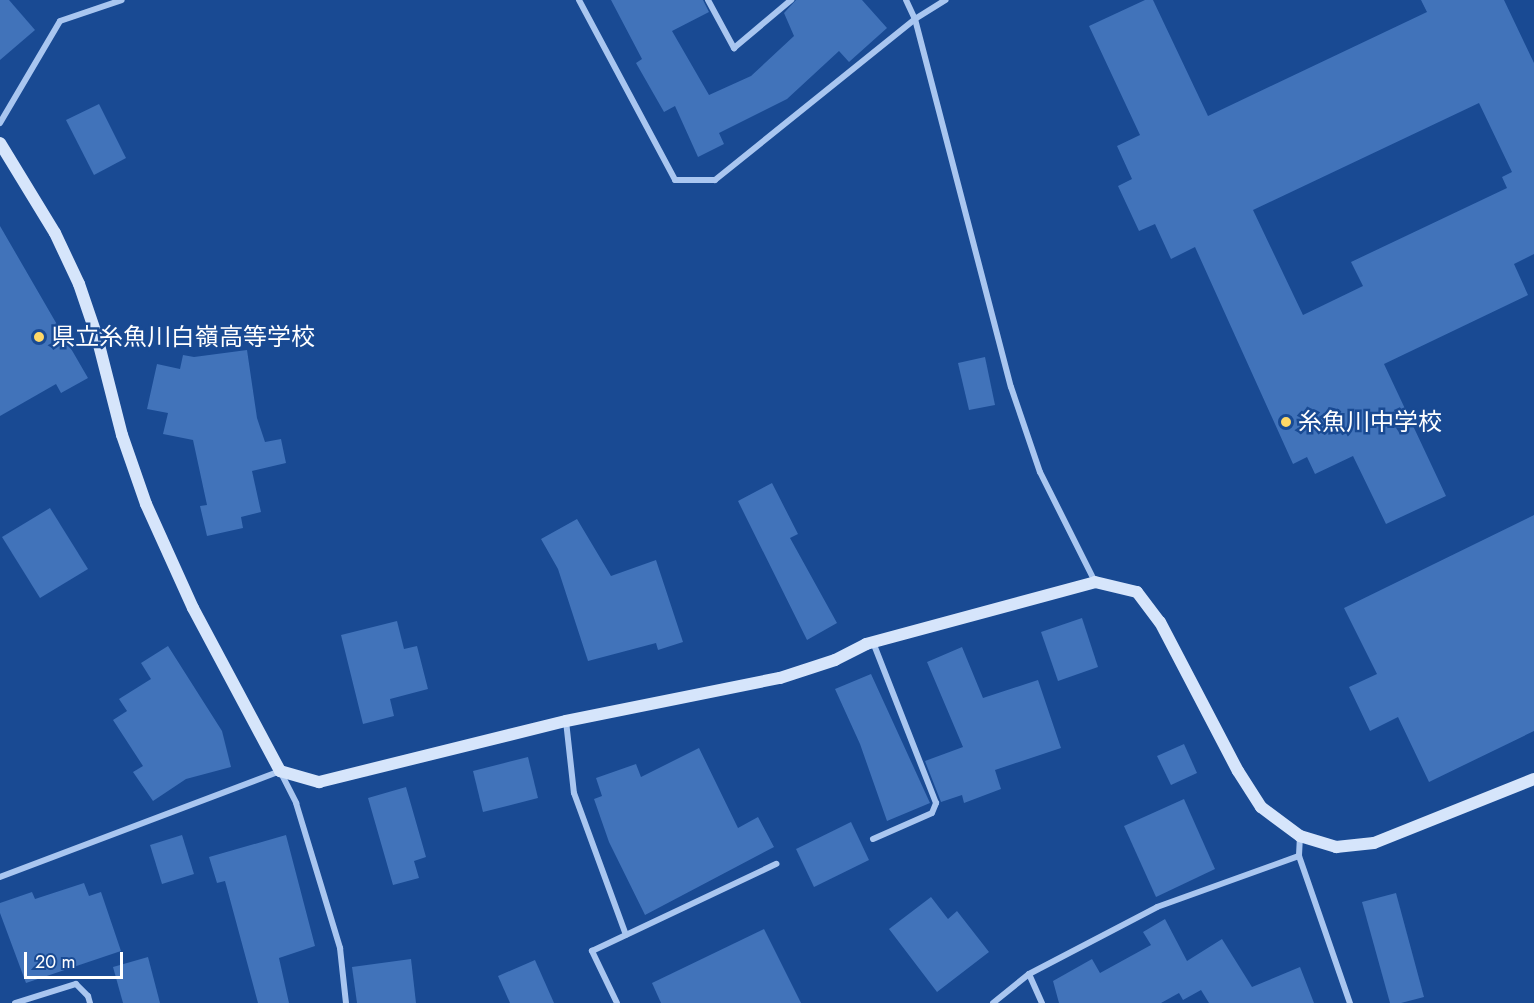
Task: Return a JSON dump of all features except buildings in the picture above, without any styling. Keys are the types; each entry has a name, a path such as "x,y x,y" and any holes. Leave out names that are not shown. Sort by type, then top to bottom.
{"street":[{"path":"0,123 60,21 122,0"},
{"path":"579,0 675,180 715,180 915,19 946,0"},
{"path":"708,0 734,48 791,0"},
{"path":"906,0 915,19 1011,387 1040,472 1095,582"},
{"path":"0,143 55,233 79,284 97,337 122,435 146,504 193,608 296,802 340,948 346,1003"},
{"path":"0,877 280,771 319,782 566,721 780,678 873,642 1095,582 1137,592 1160,622 1238,771 1261,807 1300,836 1336,847 1374,843 1534,779"},
{"path":"873,642 936,803 932,813 873,840"},
{"path":"566,721 574,793 627,935"},
{"path":"1300,836 1299,856 1350,1003"},
{"path":"993,1003 1029,974 1157,907 1299,856"},
{"path":"617,1003 592,951 776,864"},
{"path":"1029,974 1042,1003"},
{"path":"15,1003 76,984 90,1003"}],"place":[{"name":"県立糸魚川白嶺高等学校","path":"39,337"},
{"name":"糸魚川中学校","path":"1286,422"}]}
